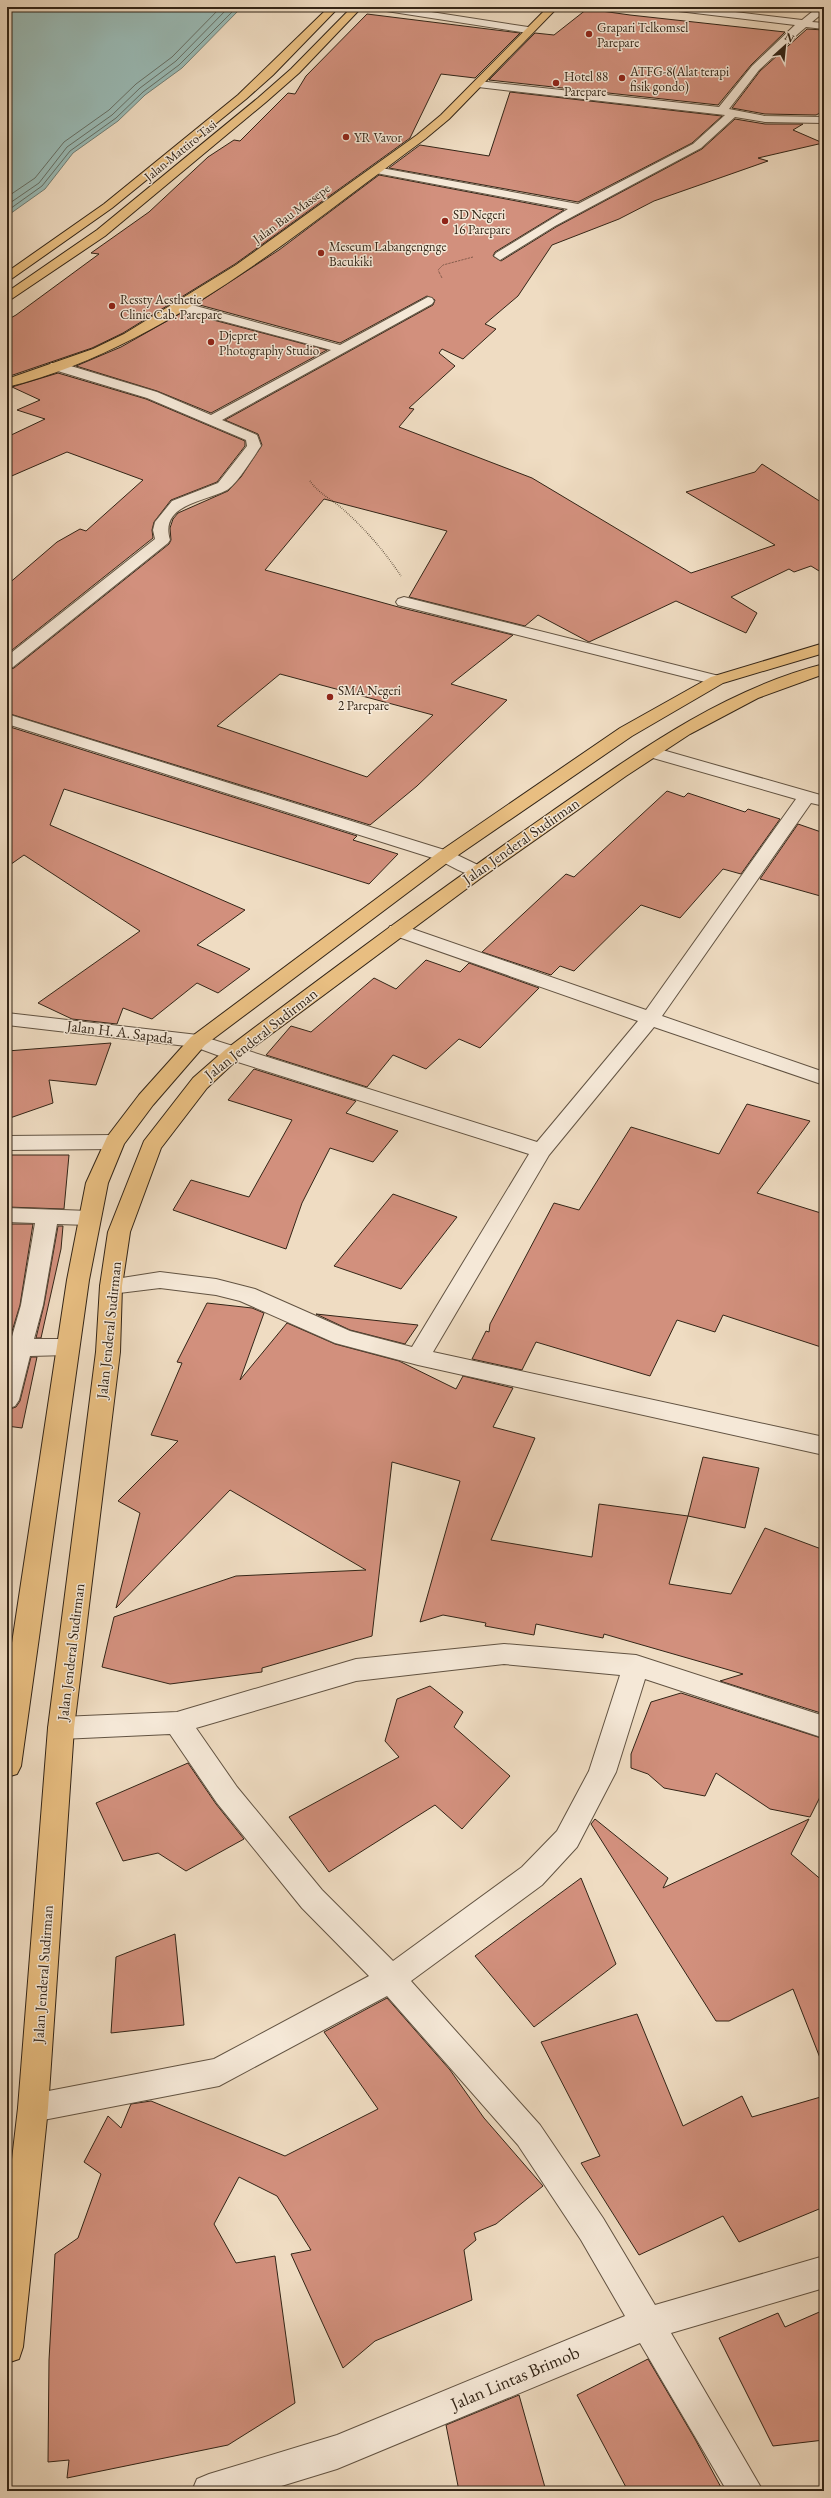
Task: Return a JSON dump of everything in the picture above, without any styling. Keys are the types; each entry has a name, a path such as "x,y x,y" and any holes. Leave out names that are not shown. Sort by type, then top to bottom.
{"main road":[{"name":"Jalan Mattiro Tasi","path":"7,278 108,206 157,166 269,73 334,7"},
{"name":"Jalan Mattiro Tasi","path":"7,298 101,233 295,72 357,7"},
{"name":"Jalan Bau Massepe","path":"7,383 56,366 129,337 240,268 426,133 478,84 528,30 553,7"},
{"path":"157,166 178,169"},
{"name":"Jalan Jenderal Sudirman","path":"7,1766 8,1740 89,1218 97,1183 114,1142 146,1100 198,1041 445,856 626,732 717,680 809,650 824,648"},
{"name":"Jalan Jenderal Sudirman","path":"7,2347 33,2108 61,1728 108,1352 111,1286 119,1232 151,1146 200,1083 232,1054 476,871 652,752 732,703 767,688 824,670"}],"street":[{"path":"380,7 528,30"},
{"path":"670,7 824,26"},
{"path":"722,111 745,79 802,24 824,7"},
{"path":"478,84 722,111 786,121 824,120"},
{"path":"500,256 551,223 697,146 733,113"},
{"path":"376,170 580,208"},
{"path":"210,421 428,301"},
{"path":"181,306 342,349"},
{"path":"7,664 163,540 160,530 162,522 177,504 223,486 254,446 252,438 152,395 56,366"},
{"path":"404,602 717,680"},
{"path":"7,719 445,856 476,871"},
{"path":"418,1357 541,1151 651,1018 815,799 652,752"},
{"path":"398,930 824,1079"},
{"name":"Jalan H. A. Sapada","path":"7,1019 198,1041 232,1054 541,1151"},
{"path":"7,1143 114,1142"},
{"path":"7,1215 89,1218"},
{"path":"7,1400 14,1348 32,1305 47,1216"},
{"path":"111,1286 160,1280 216,1287 248,1295 343,1337 418,1357 824,1446"},
{"path":"14,1348 68,1347"},
{"path":"61,1728 177,1723 356,1670 504,1654 636,1666 824,1727"},
{"path":"33,2108 219,2072 391,1979 532,1876 567,1839 602,1772 636,1666"},
{"path":"177,1723 227,1795 312,1899 391,1979 529,2135 592,2229 746,2491"},
{"name":"Jalan Lintas Brimob","path":"210,2491 337,2452 648,2323 824,2272"}],"path":[{"path":"428,301 443,285 443,280 438,270 444,265 473,257 500,256"},
{"path":"310,481 318,494 338,505 352,518 400,573 407,584 404,602"}],"water":[{"path":"7,7 247,7 238,11 182,68 145,95 118,121 73,153 45,189 7,216"}],"building":[{"path":"587,9 785,32 751,65 718,105 489,80 535,33 554,35"},
{"path":"367,14 520,33 475,78 441,74 410,138 235,264 123,333 92,348 7,377 7,320 99,254 91,253 149,212 208,157 234,140 240,141 288,93 295,94 306,76"},
{"path":"807,29 824,30 824,111 816,115 765,114 732,108 760,71"},
{"path":"510,92 722,116 692,143 578,202 389,168 420,145 489,156"},
{"path":"735,119 765,124 803,124 793,130 823,143 758,158 768,161 654,201 619,219 552,245 518,296 485,324 496,329 463,359 442,349 439,353 455,366 409,408 414,409 399,427 532,478 691,573 775,545 686,492 755,472 762,464 824,504 824,574 811,566 794,572 789,569 731,597 757,613 746,633 676,601 589,642 538,615 525,626 409,597 447,531 324,499 265,570 402,608 513,635 451,684 507,700 417,786 370,825 7,713 7,670 14,668 169,544 171,540 170,528 173,519 178,513 228,491 241,477 262,445 258,434 225,420 433,305 435,300 427,296 340,343 196,304 279,250 379,175 564,210 495,252 493,256 501,261 556,227 702,149","holes":["280,674 433,715 367,777 217,726"]},
{"path":"183,312 327,350 211,413 157,391 76,366 121,347"},
{"path":"58,373 146,399 245,441 245,446 217,482 171,500 154,522 152,530 153,538 7,654 7,585 57,542 80,529 86,531 143,480 67,452 7,478 7,437 45,419 17,410 40,400 12,387"},
{"path":"7,726 357,836 353,840 398,854 369,884 64,789 50,825 245,910 197,945 250,969 218,993 197,983 152,1019 123,1008 117,1024 72,1019 38,1003 140,931 24,855 7,867"},
{"path":"667,791 684,797 688,793 745,812 748,809 780,819 741,874 723,869 680,918 641,905 574,971 560,966 551,975 482,952 566,874 574,877"},
{"path":"798,824 824,833 824,897 760,879"},
{"path":"426,960 460,972 469,963 539,988 480,1048 459,1039 426,1069 393,1055 367,1087 266,1055 291,1026 311,1032 374,978 396,989"},
{"path":"111,1043 96,1085 49,1080 53,1103 7,1119 7,1051"},
{"path":"254,1069 356,1101 346,1113 398,1131 373,1162 330,1148 302,1203 286,1249 173,1210 191,1180 249,1197 292,1120 228,1100"},
{"path":"747,1104 810,1121 757,1193 824,1214 824,1348 723,1315 715,1332 677,1320 650,1376 536,1342 522,1370 472,1359 486,1331 489,1332 490,1324 554,1203 579,1210 631,1127 719,1154"},
{"path":"7,1155 69,1155 64,1209 7,1207"},
{"path":"393,1194 457,1217 401,1289 334,1266"},
{"path":"7,1224 33,1224 20,1305 10,1338 7,1338"},
{"path":"58,1226 63,1226 61,1249 41,1338 36,1338 44,1305"},
{"path":"207,1303 252,1308 264,1313 240,1380 287,1323 335,1344 399,1361 456,1389 463,1376 513,1388 493,1427 535,1438 491,1540 592,1557 599,1504 688,1516 669,1584 731,1594 765,1528 824,1550 824,1714 720,1681 743,1674 604,1634 603,1638 536,1624 534,1635 485,1626 486,1623 443,1615 420,1622 460,1481 392,1462 372,1636 262,1668 262,1672 170,1684 102,1667 114,1617 236,1576 366,1570 230,1490 116,1608 140,1513 118,1501 178,1441 151,1435 182,1363 177,1362"},
{"path":"316,1314 418,1325 405,1344 350,1330"},
{"path":"31,1357 37,1357 22,1428 7,1426 7,1410 16,1407 20,1401"},
{"path":"703,1457 759,1468 745,1528 688,1516"},
{"path":"430,1686 463,1712 454,1727 510,1776 462,1829 435,1805 329,1872 289,1817 399,1757 385,1741 397,1699"},
{"path":"681,1693 824,1739 824,1789 810,1817 770,1809 716,1773 705,1796 664,1788 648,1774 631,1768 631,1754 651,1702"},
{"path":"188,1763 216,1804 244,1839 186,1871 158,1853 123,1861 96,1803"},
{"path":"595,1819 668,1878 663,1888 809,1819 791,1854 824,1882 824,2062 822,2063 793,1989 729,2021 716,2021 591,1824"},
{"path":"581,1878 616,1964 534,2027 475,1956"},
{"path":"175,1934 184,2025 111,2033 116,1957"},
{"path":"387,1998 450,2070 484,2118 543,2186 496,2224 474,2233 476,2240 464,2250 472,2300 375,2341 343,2368 291,2254 311,2250 277,2196 239,2177 214,2224 236,2263 275,2256 295,2403 228,2445 67,2478 69,2460 48,2462 49,2360 55,2254 78,2238 101,2174 84,2162 108,2116 121,2128 131,2104 151,2101 285,2156 378,2109 324,2032"},
{"path":"637,2014 683,2126 742,2096 752,2117 824,2096 824,2207 739,2242 723,2216 639,2255 581,2163 600,2156 541,2042"},
{"path":"824,2310 824,2440 773,2446 719,2338 778,2313 785,2327"},
{"path":"648,2359 695,2439 723,2491 628,2491 577,2395"},
{"path":"519,2395 546,2491 459,2491 446,2425"}],"place":[{"name":"Grapari Telkomsel Parepare","path":"589,34"},
{"name":"ATFG-8(Alat terapi fisik gondo)","path":"622,78"},
{"name":"Hotel 88 Parepare","path":"556,83"},
{"name":"YR Vavor","path":"346,137"},
{"name":"SD Negeri 16 Parepare","path":"445,221"},
{"name":"Meseum Labangengnge Bacukiki","path":"321,253"},
{"name":"Ressty Aesthetic Clinic Cab. Parepare","path":"112,306"},
{"name":"Djepret Photography Studio","path":"211,342"},
{"name":"SMA Negeri 2 Parepare","path":"330,697"}]}
